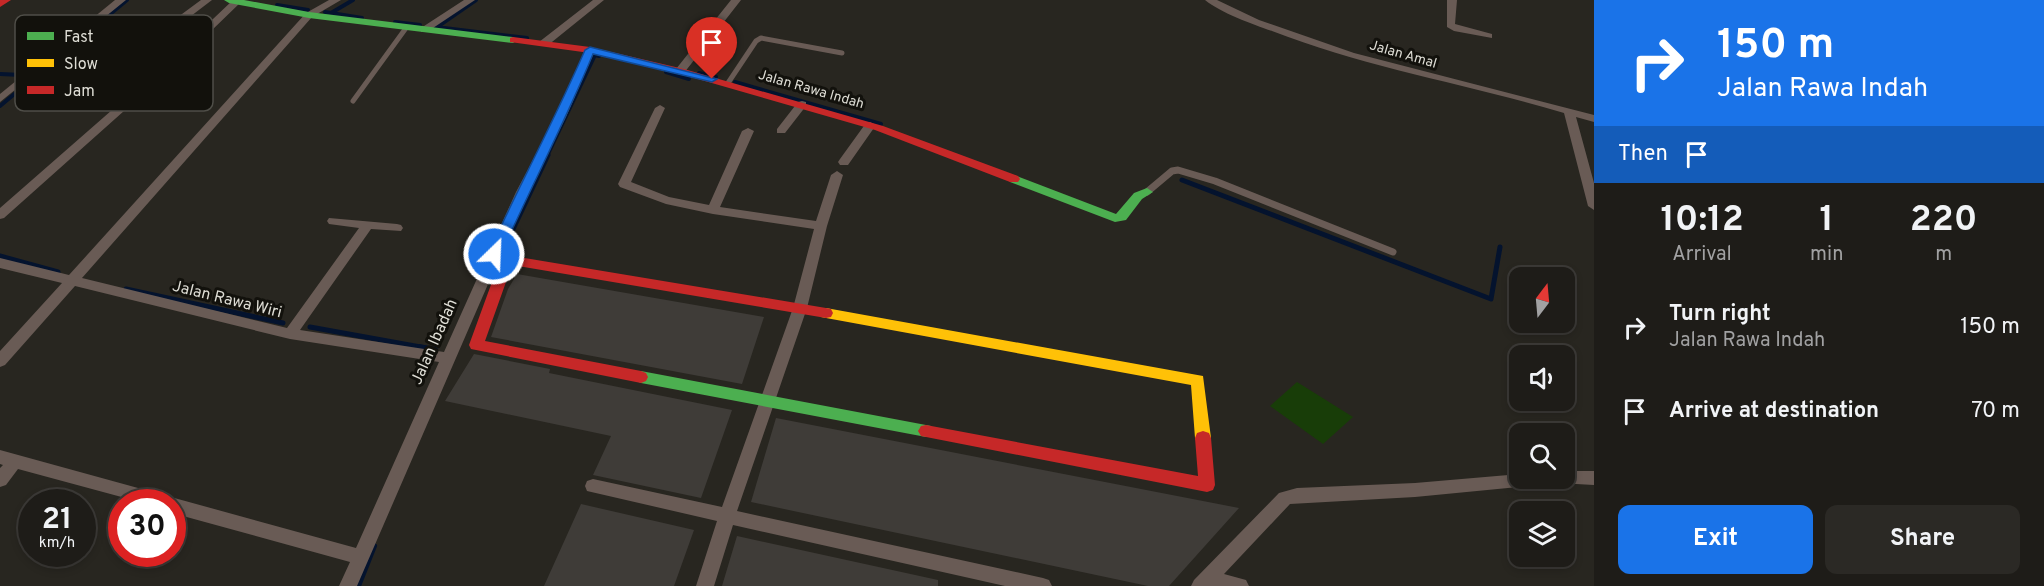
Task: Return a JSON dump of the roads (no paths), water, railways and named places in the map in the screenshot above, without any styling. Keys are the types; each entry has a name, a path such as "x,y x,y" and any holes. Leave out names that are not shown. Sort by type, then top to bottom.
{"street":[{"path":"0,4 6,0"},
{"path":"103,15 121,0"},
{"path":"190,15 207,0"},
{"path":"0,361 309,15 336,0"},
{"path":"424,30 470,0"},
{"path":"543,44 599,0"},
{"path":"680,71 736,0"},
{"name":"Jalan Amal","path":"1210,0 1226,4 1276,31 1440,79 1594,119"},
{"path":"1452,0 1450,25 1454,28 1489,36"},
{"path":"213,21 233,1"},
{"name":"Jalan Rawa Indah","path":"233,1 309,15 590,50 680,71 870,124 1116,218 1122,217 1138,196 1147,192"},
{"name":"Jalan Ibadah","path":"348,586 522,192 561,117 590,50"},
{"path":"0,99 15,87"},
{"path":"781,131 802,104"},
{"path":"660,108 624,184 666,200 713,210 821,226"},
{"path":"0,215 117,111"},
{"path":"1569,111 1594,206"},
{"path":"705,586 727,516 801,308 821,226 840,168 870,124"},
{"path":"713,210 748,131"},
{"path":"333,221 397,228"},
{"path":"290,334 368,225"},
{"path":"507,260 801,308 1198,380 1207,485 767,402 476,345 507,260"},
{"name":"Jalan Rawa Wiri","path":"0,263 290,334 448,358"},
{"path":"0,480 8,459 118,489"},
{"path":"1575,478 1594,478"},
{"path":"1204,582 1284,498 1297,495 1415,490 1509,482"},
{"path":"593,486 1043,586"},
{"path":"186,509 360,556"},
{"path":"1204,582 1240,586"}],"lane":[{"path":"353,101 406,28"},
{"path":"728,83 756,41 761,38 842,53"},
{"path":"1147,192 1172,171 1178,170 1215,181 1393,252"}],"waterway":[{"path":"109,15 127,0"},
{"path":"331,13 353,0"},
{"path":"437,27 476,0"},
{"path":"277,5 308,10"},
{"path":"325,12 331,13"},
{"path":"331,13 362,18"},
{"path":"395,22 420,25"},
{"path":"436,27 527,38"},
{"path":"547,156 595,55 599,56"},
{"path":"666,72 689,79"},
{"path":"699,73 716,77"},
{"path":"0,74 15,75"},
{"path":"735,82 881,124"},
{"path":"0,106 15,93"},
{"path":"505,246 548,155"},
{"path":"1182,180 1491,299 1500,247"},
{"path":"0,256 58,272"},
{"path":"126,289 283,323"},
{"path":"310,327 426,348"},
{"path":"418,347 435,350"},
{"path":"358,586 374,546"}]}
